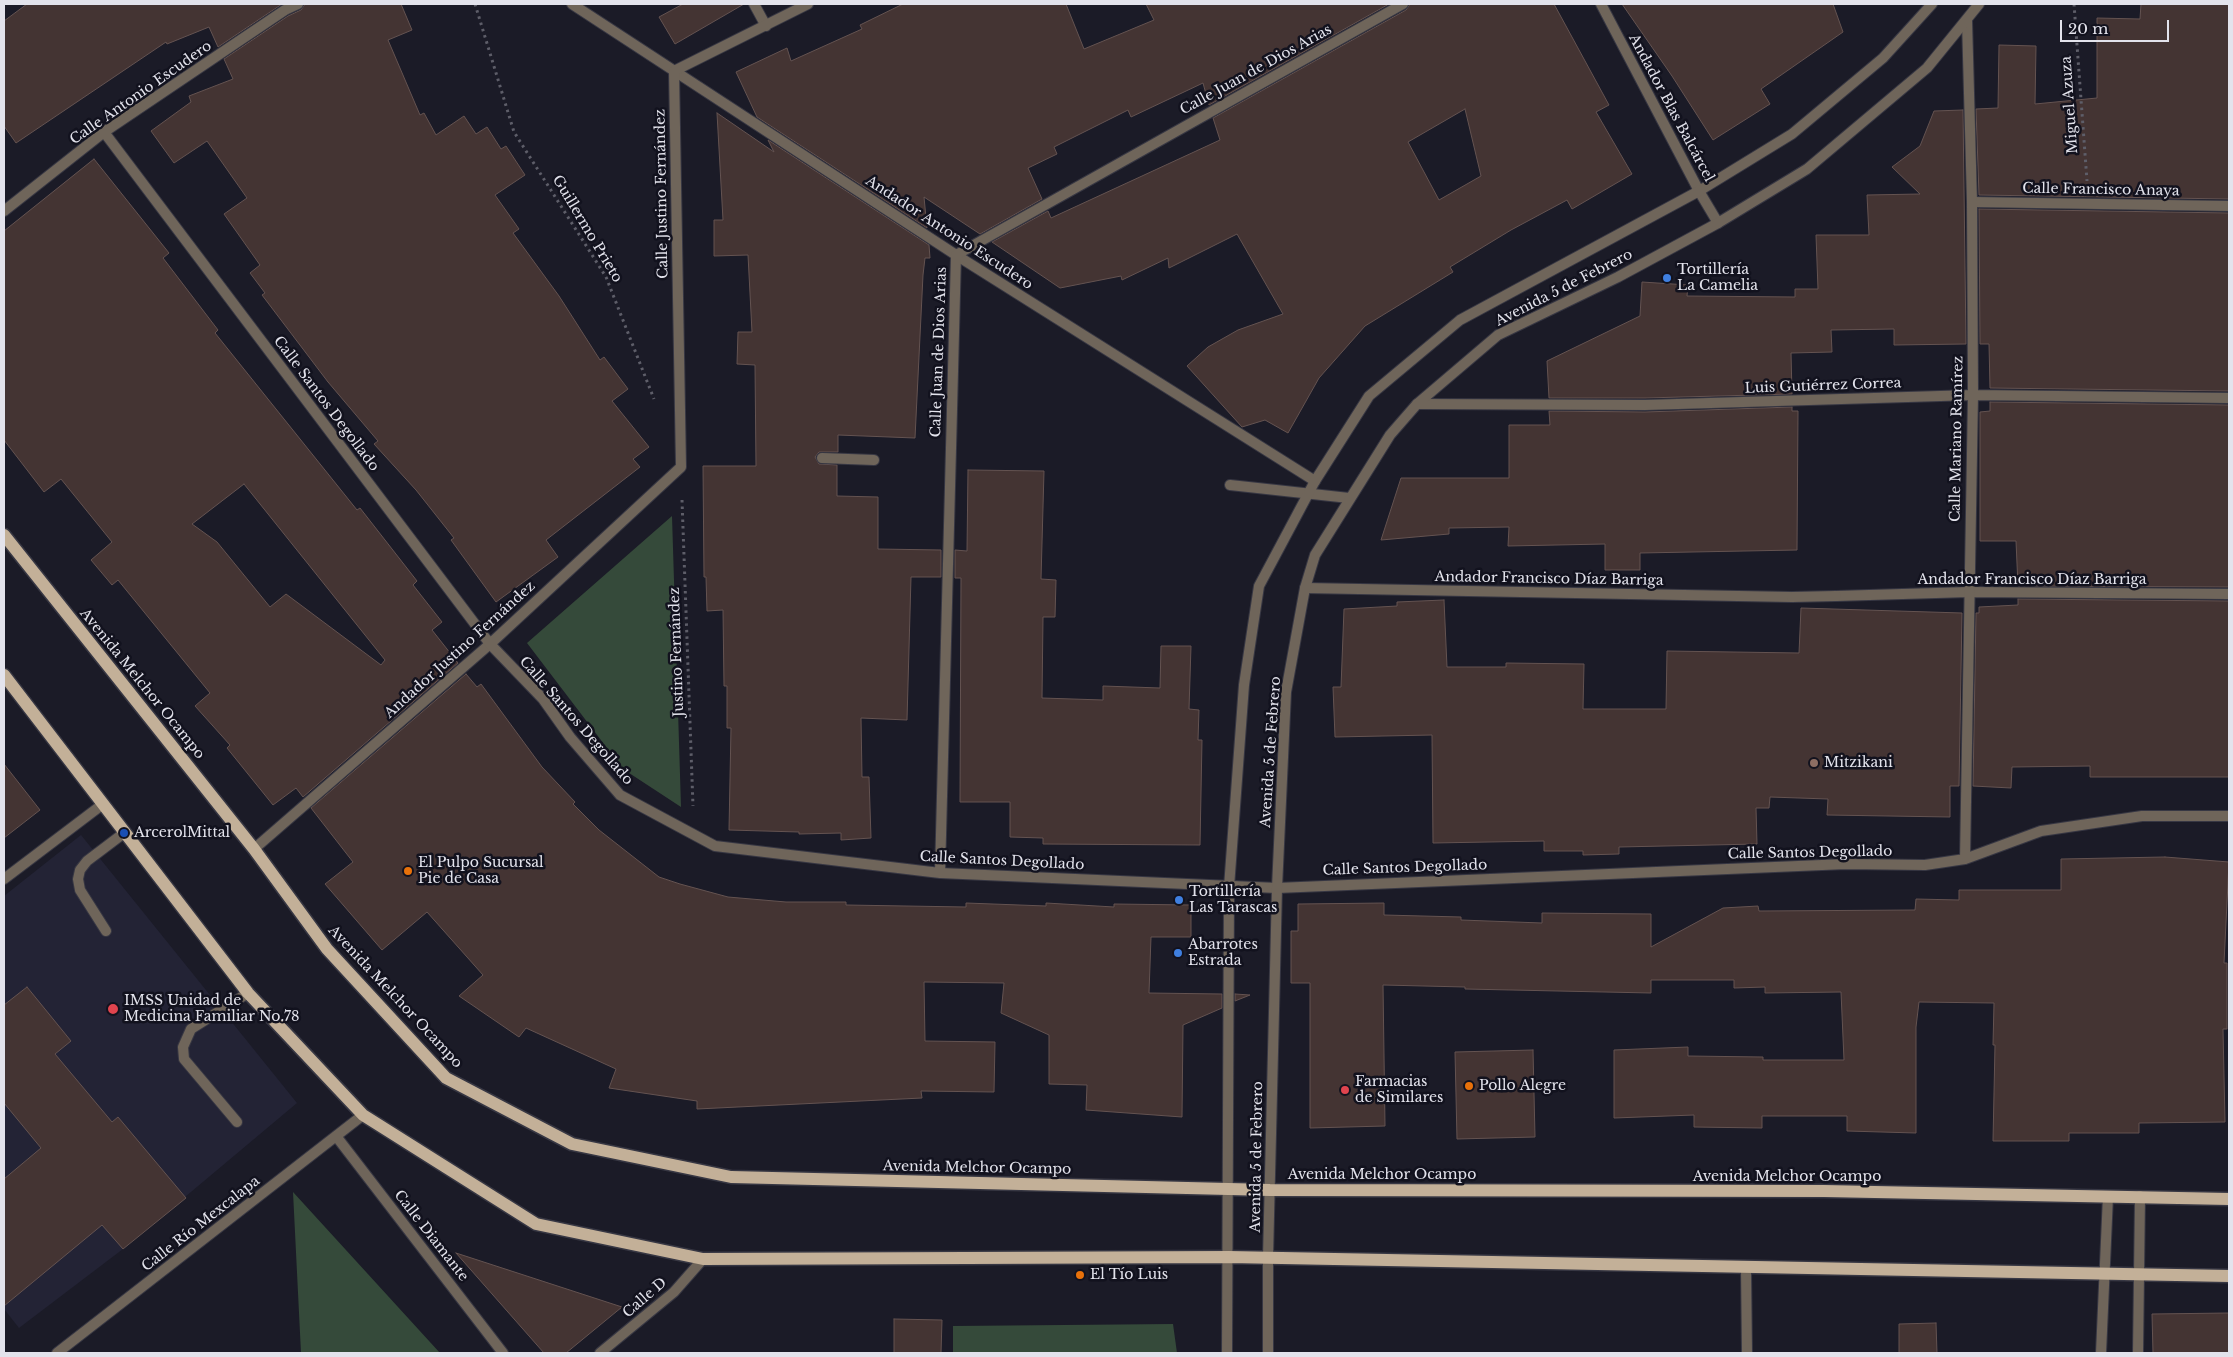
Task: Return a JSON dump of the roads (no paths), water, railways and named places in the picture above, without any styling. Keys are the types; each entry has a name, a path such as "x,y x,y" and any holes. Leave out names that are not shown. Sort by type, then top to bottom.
{"main road":[{"name":"Avenida Melchor Ocampo","path":"4,535 254,849 327,949 446,1078 572,1144 731,1177 1270,1190 1824,1191 2229,1199"},
{"path":"4,675 248,993 362,1115 536,1224 703,1259 1268,1257 1746,1268 2139,1273 2229,1276"}],"street":[{"name":"Calle Antonio Escudero","path":"4,210 104,132 283,7 298,4"},
{"name":"Andador Antonio Escudero","path":"572,4 956,255 1315,480"},
{"path":"754,4 766,26"},
{"path":"674,71 808,4"},
{"name":"Calle Juan de Dios Arias","path":"940,873 956,255 1403,4"},
{"name":"Andador Blas Balcárcel","path":"1601,4 1718,224"},
{"name":"Avenida 5 de Febrero","path":"1227,1353 1229,1257 1229,887 1244,685 1259,586 1315,480 1369,396 1460,320 1699,191 1792,134 1883,58 1932,4"},
{"name":"Avenida 5 de Febrero","path":"1268,1353 1268,1257 1277,888 1286,692 1305,588 1316,555 1349,498 1390,435 1418,404 1498,335 1618,277 1718,224 1807,169 1927,68 1979,4"},
{"name":"Calle Mariano Ramírez","path":"1964,859 1973,395 1972,202 1967,20"},
{"name":"Calle Justino Fernández","path":"674,71 681,467"},
{"name":"Calle Santos Degollado","path":"104,132 490,644 542,699 570,737 620,794 695,837 715,846 940,873 1277,888 1846,864 1925,865 1964,859 2042,831 2142,816 2229,816"},
{"name":"Calle Francisco Anaya","path":"1972,202 2229,206"},
{"name":"Luis Gutiérrez Correa","path":"1418,404 1644,405 1973,395 2229,398"},
{"path":"822,458 874,460"},
{"name":"Andador Justino Fernández","path":"254,849 490,644 681,467"},
{"path":"1230,485 1349,498"},
{"name":"Andador Francisco Díaz Barriga","path":"1305,588 1792,597 1968,592 2229,594"},
{"path":"4,878 103,804"},
{"path":"106,931 80,890 78,879 80,870 86,861 124,833"},
{"path":"237,1122 184,1059 183,1047 191,1029 248,993"},
{"name":"Calle Río Mexcalapa","path":"57,1353 362,1115"},
{"name":"Calle Diamante","path":"336,1136 503,1353"},
{"path":"2101,1353 2108,1196"},
{"path":"2138,1353 2140,1196"},
{"name":"Calle D","path":"600,1353 674,1292 703,1259"},
{"path":"1746,1268 1747,1353"}],"place":[{"name":"Tortillería La Camelia","path":"1667,278"},
{"name":"Mitzikani","path":"1814,763"},
{"name":"ArcerolMittal","path":"124,833"},
{"name":"El Pulpo Sucursal Pie de Casa","path":"408,871"},
{"name":"Tortillería Las Tarascas","path":"1179,900"},
{"name":"Abarrotes Estrada","path":"1178,953"},
{"name":"IMSS Unidad de Medicina Familiar No.78","path":"113,1009"},
{"name":"Pollo Alegre","path":"1469,1086"},
{"name":"Farmacias de Similares","path":"1345,1090"},
{"name":"El Tío Luis","path":"1080,1275"}]}
